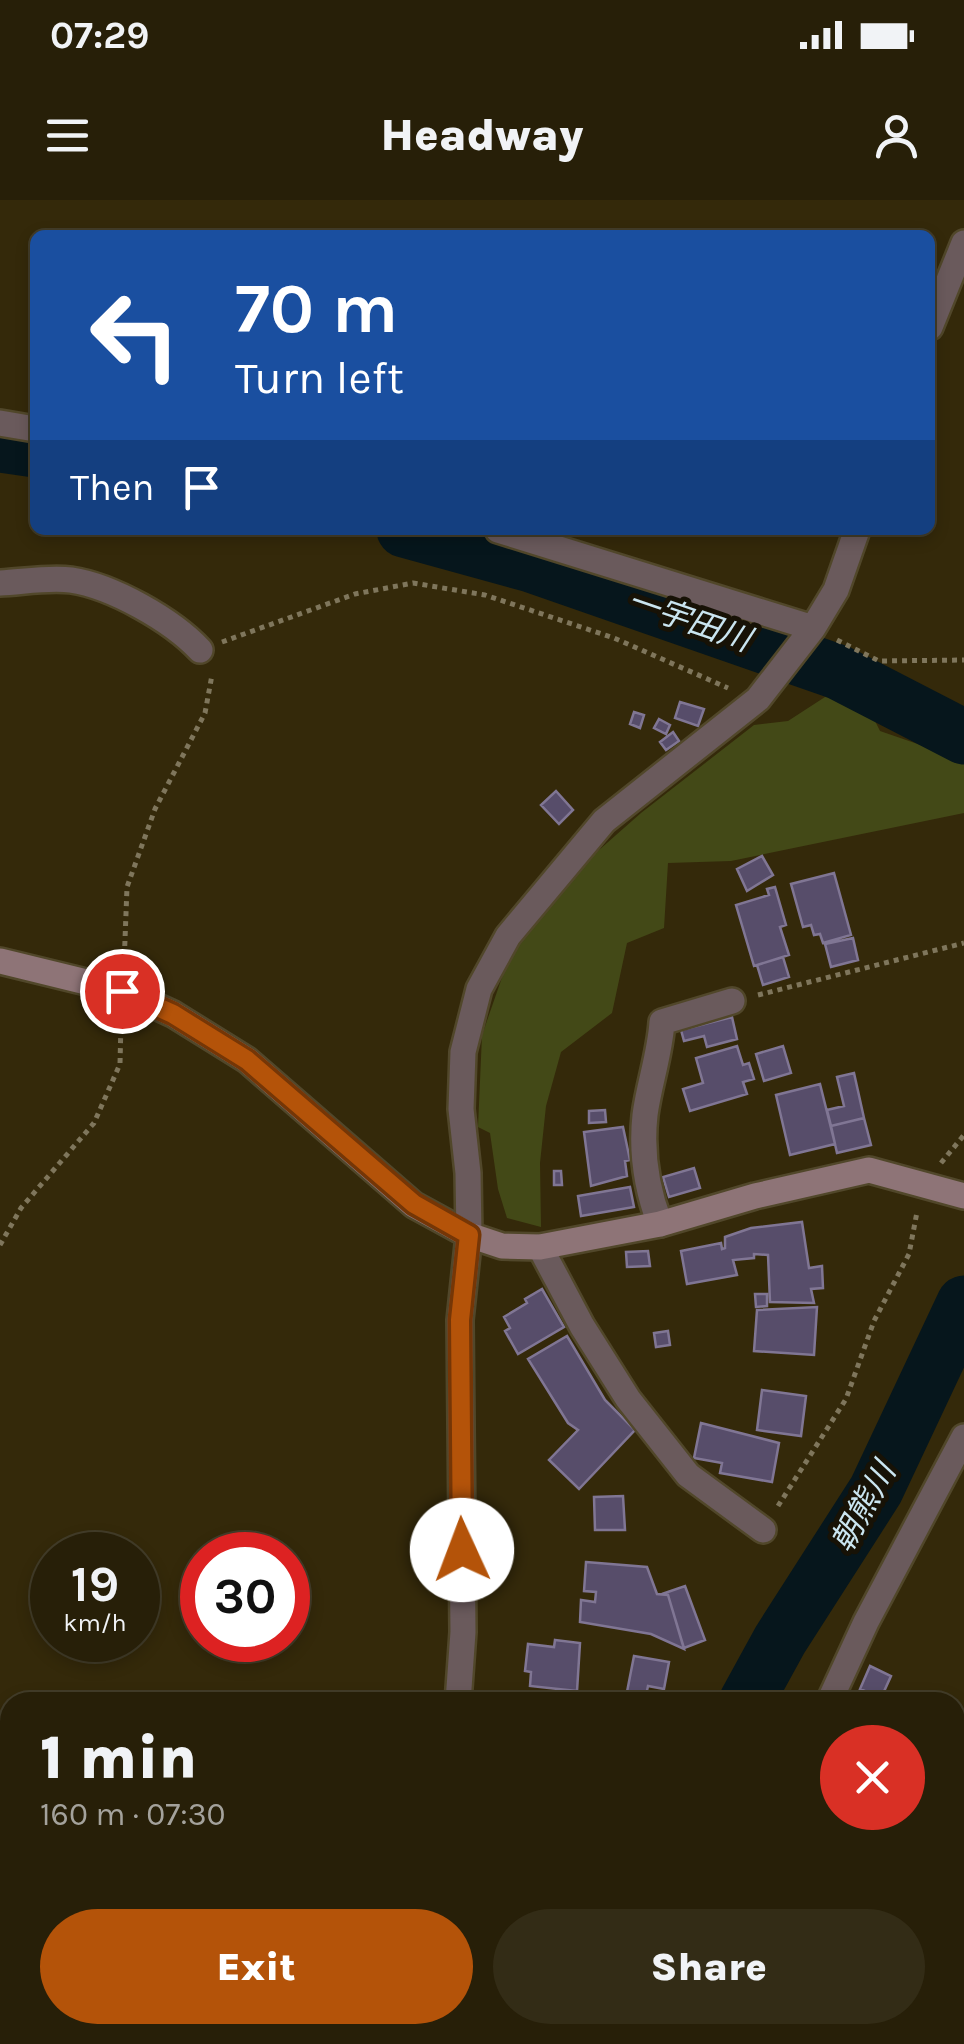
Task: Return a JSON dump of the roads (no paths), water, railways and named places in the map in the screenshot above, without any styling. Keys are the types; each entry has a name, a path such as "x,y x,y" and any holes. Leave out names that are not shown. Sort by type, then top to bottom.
{"street":[{"path":"935,315 964,243"},
{"path":"0,424 30,428"},
{"path":"513,535 810,632"},
{"path":"459,1692 463,1632 460,1320 469,1235 461,1109 462,1052 479,989 508,936 604,821 763,692 810,632 836,590 856,535"},
{"path":"0,583 70,580 127,598 200,650"},
{"path":"0,961 122,991 173,1014 247,1060 414,1204 469,1235 502,1246 540,1247 660,1224 755,1196 869,1170 945,1191"},
{"path":"660,1224 648,1191 645,1118 662,1022 732,1001"},
{"path":"540,1247 582,1326 628,1399 688,1475 763,1530"},
{"path":"834,1692 866,1622 964,1438"}],"waterway":[{"name":"一宇田川","path":"0,445 30,449"},
{"name":"一宇田川","path":"422,535 531,565 838,672 964,737"},
{"name":"朝熊川","path":"751,1692 780,1640 876,1490 964,1303"}]}
